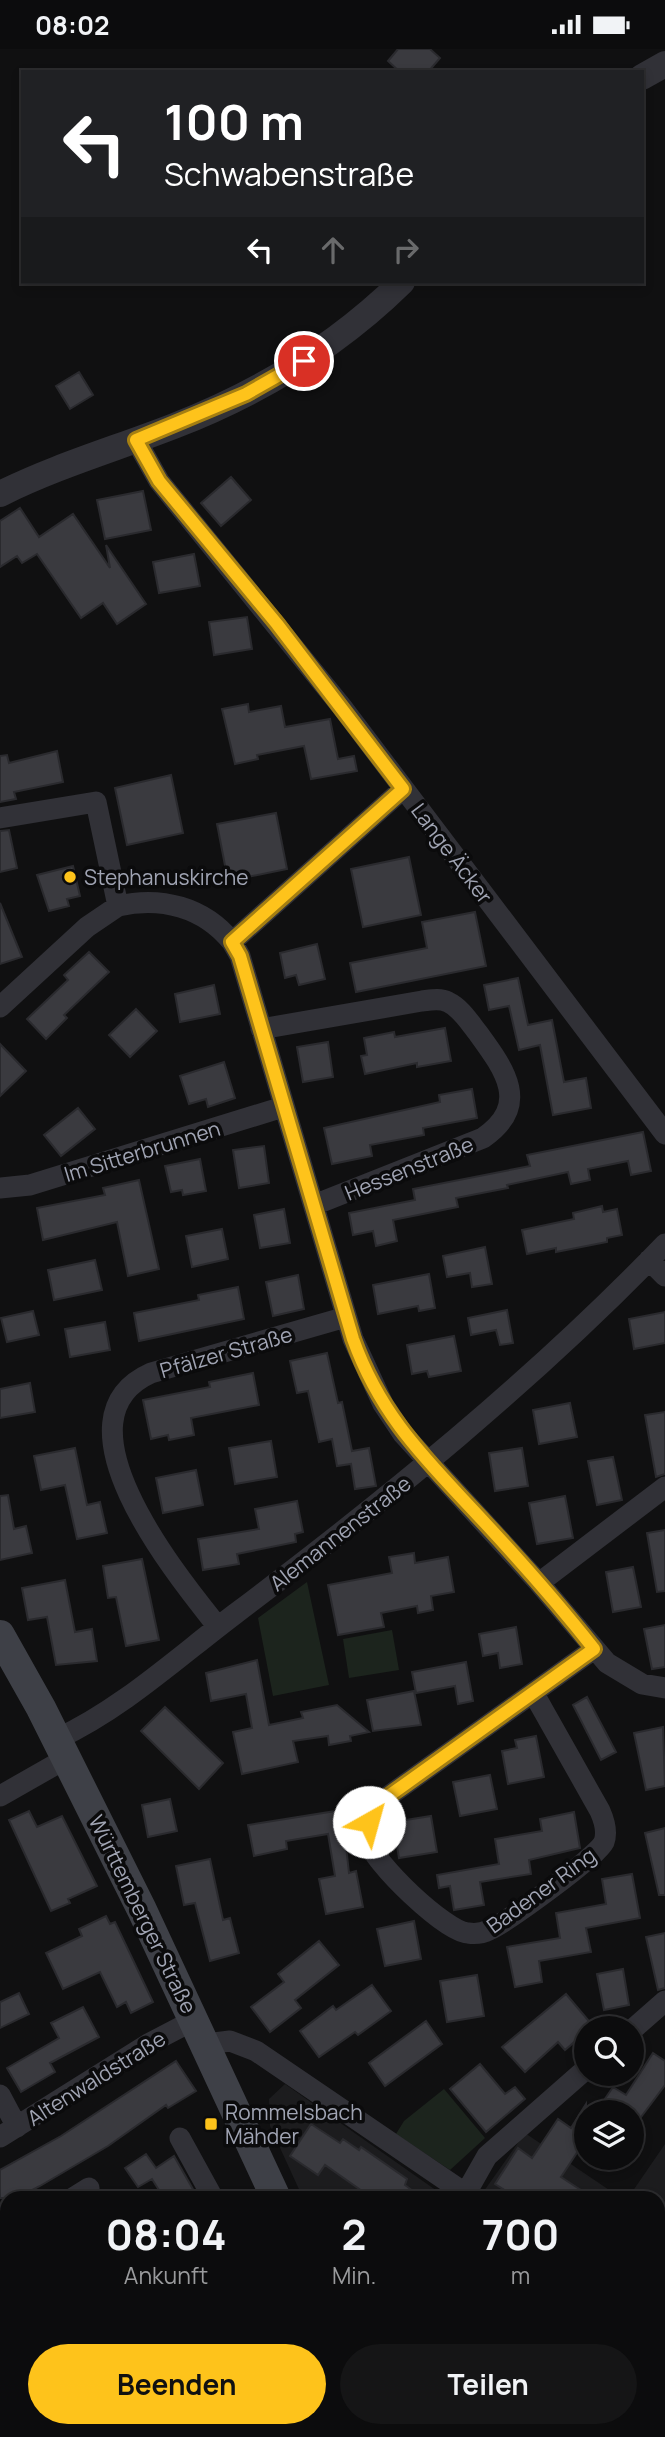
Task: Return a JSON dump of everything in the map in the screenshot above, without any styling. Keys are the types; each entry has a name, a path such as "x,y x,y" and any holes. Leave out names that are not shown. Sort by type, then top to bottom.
{"main road":[{"name":"Württemberger Straße","path":"0,1635 62,1748 200,2032 273,2191"}],"street":[{"path":"644,77 665,64"},
{"path":"0,494 65,463 136,440 211,410 282,375 339,337 400,284"},
{"name":"Lange Äcker","path":"136,440 148,464 167,491 277,624 665,1133"},
{"path":"232,942 403,789"},
{"path":"0,818 96,802 118,906"},
{"path":"0,1007 98,918 118,906 149,901 194,911 218,926 240,956 346,1317 374,1389 402,1434 539,1583 607,1663 629,1679 665,1688"},
{"name":"Hessenstraße","path":"261,1030 422,1001 448,1002 463,1013 489,1049 509,1087 507,1114 495,1130 483,1138 314,1205"},
{"name":"Im Sitterbrunnen","path":"0,1188 30,1185 283,1107"},
{"name":"Alemannenstraße","path":"0,1796 429,1464 665,1244"},
{"path":"649,1261 665,1276"},
{"name":"Pfälzer Straße","path":"218,1627 156,1545 131,1499 115,1444 114,1424 120,1404 132,1385 152,1373 346,1317"},
{"path":"539,1583 665,1487"},
{"name":"Badener Ring","path":"534,1694 600,1811 606,1828 604,1841 587,1860 498,1925 479,1933 462,1933 445,1924 379,1861 368,1839 369,1822 376,1806 594,1649"},
{"path":"644,2019 665,2001"},
{"path":"200,2032 256,2051 462,2191"},
{"name":"Altenwaldstraße","path":"8,2132 150,2043 200,2032"},
{"path":"471,2191 487,2156 574,2080"},
{"path":"0,2095 8,2132"},
{"path":"180,2138 210,2191"}],"shaded area":[{"path":"307,1582 329,1685 273,1696 258,1618"},
{"path":"392,1630 399,1670 349,1678 343,1639"},
{"path":"285,2084 437,2191 300,2191 270,2126 269,2099"},
{"path":"444,2089 485,2138 450,2170 396,2134 404,2121"},
{"path":"525,2133 574,2166 574,2170 580,2170 611,2191 484,2191"},
{"path":"665,2144 665,2191 633,2191"}],"building":[{"path":"398,49 430,49 440,58 430,70 398,70 388,61"},
{"path":"79,372 93,395 70,409 56,386"},
{"path":"231,477 251,500 221,526 201,503"},
{"path":"143,491 151,530 105,539 97,500"},
{"path":"20,508 39,537 73,514 110,568 106,545 146,604 117,624 103,603 81,618 37,554 22,563 17,556 0,567 0,521"},
{"path":"194,554 200,586 159,593 153,562"},
{"path":"247,617 252,649 214,655 209,622"},
{"path":"248,704 249,712 281,706 285,727 330,719 338,759 354,756 357,771 311,779 304,746 257,755 258,759 235,764 222,709"},
{"path":"57,751 63,782 14,792 16,799 0,802 0,756 7,755 9,763"},
{"path":"171,775 183,833 127,845 115,788"},
{"path":"276,813 287,869 228,881 217,824"},
{"path":"9,830 17,868 0,872 0,831"},
{"path":"409,857 421,915 363,927 351,869"},
{"path":"73,866 80,896 67,899 69,906 49,911 37,875"},
{"path":"0,903 22,957 0,964"},
{"path":"475,912 486,966 356,992 350,963 427,948 422,922"},
{"path":"317,944 325,979 299,985 296,975 285,978 280,953"},
{"path":"89,952 109,972 64,1015 67,1018 46,1039 27,1019 68,980 64,975"},
{"path":"518,978 528,1025 552,1020 564,1082 586,1078 591,1108 553,1115 540,1045 519,1050 509,1006 489,1010 484,985"},
{"path":"214,985 220,1014 180,1022 175,994"},
{"path":"136,1009 157,1031 130,1057 109,1035"},
{"path":"445,1028 451,1061 417,1067 417,1063 365,1074 361,1056 367,1055 364,1038 394,1032 395,1037"},
{"path":"328,1042 333,1077 303,1082 297,1047"},
{"path":"0,1044 26,1071 0,1096"},
{"path":"224,1062 235,1098 208,1107 206,1099 189,1104 180,1076"},
{"path":"472,1089 477,1118 423,1128 424,1135 370,1145 372,1156 332,1164 324,1128 440,1102 439,1095"},
{"path":"78,1108 95,1129 61,1156 44,1135"},
{"path":"643,1132 651,1171 631,1175 628,1161 588,1169 590,1180 571,1184 568,1172 507,1185 508,1188 456,1198 458,1207 393,1220 397,1241 376,1246 373,1231 353,1235 349,1213 415,1200 413,1189 530,1166 527,1155"},
{"path":"264,1146 269,1183 239,1188 233,1150"},
{"path":"200,1159 206,1191 183,1195 182,1190 171,1192 165,1166"},
{"path":"139,1180 159,1269 128,1276 117,1222 43,1240 37,1208 105,1195 103,1188"},
{"path":"602,1206 603,1212 617,1209 622,1235 607,1238 607,1242 556,1252 556,1248 527,1254 522,1230 574,1219 573,1213"},
{"path":"284,1209 290,1243 260,1248 254,1215"},
{"path":"222,1229 228,1259 192,1267 186,1236"},
{"path":"485,1247 492,1284 472,1287 470,1273 447,1277 443,1256"},
{"path":"95,1260 102,1290 54,1300 48,1270"},
{"path":"429,1274 435,1308 419,1311 418,1306 378,1314 373,1285"},
{"path":"298,1275 304,1309 273,1316 266,1282"},
{"path":"238,1287 244,1319 139,1341 134,1313 199,1300 198,1295"},
{"path":"507,1310 513,1343 500,1345 496,1330 471,1335 468,1318"},
{"path":"33,1311 39,1335 7,1342 1,1318"},
{"path":"665,1312 665,1343 634,1349 629,1319"},
{"path":"105,1322 110,1350 70,1357 65,1329"},
{"path":"454,1336 461,1371 429,1377 427,1371 412,1374 407,1345"},
{"path":"327,1353 338,1403 342,1402 352,1451 369,1448 376,1486 355,1489 351,1464 337,1466 332,1439 319,1442 308,1391 297,1393 290,1361"},
{"path":"253,1373 259,1405 191,1418 194,1435 169,1440 168,1435 151,1439 143,1400 210,1387 209,1382"},
{"path":"30,1383 35,1412 0,1418 0,1389"},
{"path":"570,1403 577,1437 539,1444 533,1410"},
{"path":"665,1412 665,1474 656,1477 645,1415"},
{"path":"271,1441 277,1477 235,1484 229,1448"},
{"path":"75,1448 87,1505 100,1502 107,1533 77,1539 65,1485 41,1490 34,1456"},
{"path":"522,1448 528,1486 495,1491 489,1453"},
{"path":"613,1457 622,1500 597,1505 588,1461"},
{"path":"196,1470 203,1505 163,1513 156,1478"},
{"path":"8,1495 14,1529 26,1526 32,1553 0,1560 0,1496"},
{"path":"565,1496 573,1538 537,1544 529,1503"},
{"path":"297,1501 303,1532 295,1534 296,1542 237,1554 239,1564 203,1570 198,1539 259,1529 255,1509"},
{"path":"665,1530 665,1591 657,1592 647,1533"},
{"path":"414,1553 415,1563 448,1557 454,1592 431,1596 433,1610 418,1613 417,1606 381,1613 384,1627 338,1635 328,1585 392,1573 389,1557"},
{"path":"142,1559 159,1640 126,1646 116,1597 108,1598 103,1566"},
{"path":"633,1567 641,1607 613,1612 606,1572"},
{"path":"65,1580 75,1632 92,1629 97,1661 56,1665 47,1617 28,1620 22,1588"},
{"path":"665,1625 665,1667 652,1669 644,1629"},
{"path":"516,1627 522,1664 500,1668 498,1653 483,1656 479,1634"},
{"path":"257,1660 269,1725 303,1718 301,1712 337,1705 369,1732 350,1736 351,1741 329,1745 328,1736 293,1741 298,1762 242,1774 233,1732 252,1728 246,1694 211,1701 206,1673"},
{"path":"466,1662 473,1701 458,1704 455,1686 416,1693 412,1672"},
{"path":"414,1691 421,1725 373,1731 367,1700"},
{"path":"587,1697 616,1752 601,1760 573,1705"},
{"path":"165,1707 223,1763 199,1789 141,1731"},
{"path":"663,1727 665,1786 646,1790 634,1733"},
{"path":"536,1736 544,1777 508,1784 502,1751 517,1748 515,1740"},
{"path":"490,1775 497,1809 460,1816 453,1782"},
{"path":"170,1799 177,1831 148,1837 142,1805"},
{"path":"342,1810 349,1873 356,1871 363,1907 326,1914 319,1879 335,1876 328,1834 286,1841 287,1849 254,1856 248,1825"},
{"path":"29,1811 37,1827 62,1816 97,1886 68,1899 70,1903 51,1911 9,1820"},
{"path":"574,1812 580,1848 529,1860 531,1874 480,1882 484,1905 454,1910 450,1886 439,1888 437,1875 499,1864 495,1839 542,1831 540,1819"},
{"path":"431,1816 437,1852 399,1858 393,1822"},
{"path":"665,1828 665,1895 659,1895 645,1833"},
{"path":"210,1859 223,1920 230,1918 239,1953 210,1961 195,1903 184,1905 176,1866"},
{"path":"632,1874 640,1918 586,1928 591,1952 539,1961 542,1982 515,1987 507,1947 560,1938 556,1913 606,1904 602,1879"},
{"path":"106,1916 110,1924 115,1922 153,2002 131,2013 126,2002 117,2007 100,1972 63,1989 46,1953 82,1936 79,1929"},
{"path":"414,1921 421,1959 385,1966 377,1929"},
{"path":"665,1933 665,1988 658,1990 646,1937"},
{"path":"319,1941 339,1965 295,2000 301,2008 270,2032 251,2007 284,1982 278,1974"},
{"path":"623,1969 629,2005 604,2010 597,1974"},
{"path":"477,1975 484,2016 447,2022 440,1981"},
{"path":"372,1985 391,2011 358,2035 355,2032 319,2057 300,2031 333,2006 336,2010"},
{"path":"19,1993 29,2014 0,2028 0,2002"},
{"path":"566,1994 585,2016 574,2016 574,2042 565,2050 558,2042 525,2072 502,2047"},
{"path":"83,2007 99,2037 50,2063 55,2072 21,2092 7,2068 59,2038 51,2023"},
{"path":"426,2021 442,2044 385,2086 369,2063"},
{"path":"653,2053 665,2061 665,2085 644,2113 644,2100 604,2100 613,2087 626,2095 632,2086 644,2086 644,2067"},
{"path":"176,2061 196,2091 168,2108 166,2105 108,2146 30,2191 0,2191 0,2170 61,2136"},
{"path":"480,2064 505,2094 515,2087 525,2099 486,2132 450,2089"},
{"path":"558,2119 571,2128 574,2123 574,2157 561,2177 582,2191 506,2191 495,2184 518,2148 532,2158"},
{"path":"311,2124 340,2143 343,2139 359,2150 361,2147 407,2179 405,2185 413,2191 362,2191 325,2165 318,2175 290,2156"},
{"path":"146,2154 156,2168 174,2156 194,2191 160,2191 152,2179 138,2187 125,2168"}],"place":[{"name":"Stephanuskirche","path":"70,877"},
{"name":"Rommelsbach Mähder","path":"211,2124"}],"route":[{"path":"304,361 246,394 136,440 141,453 175,502 277,624 403,789 232,942 240,956 353,1339 374,1389 402,1434 561,1607 594,1649 390,1795 376,1806 369,1822"}]}
